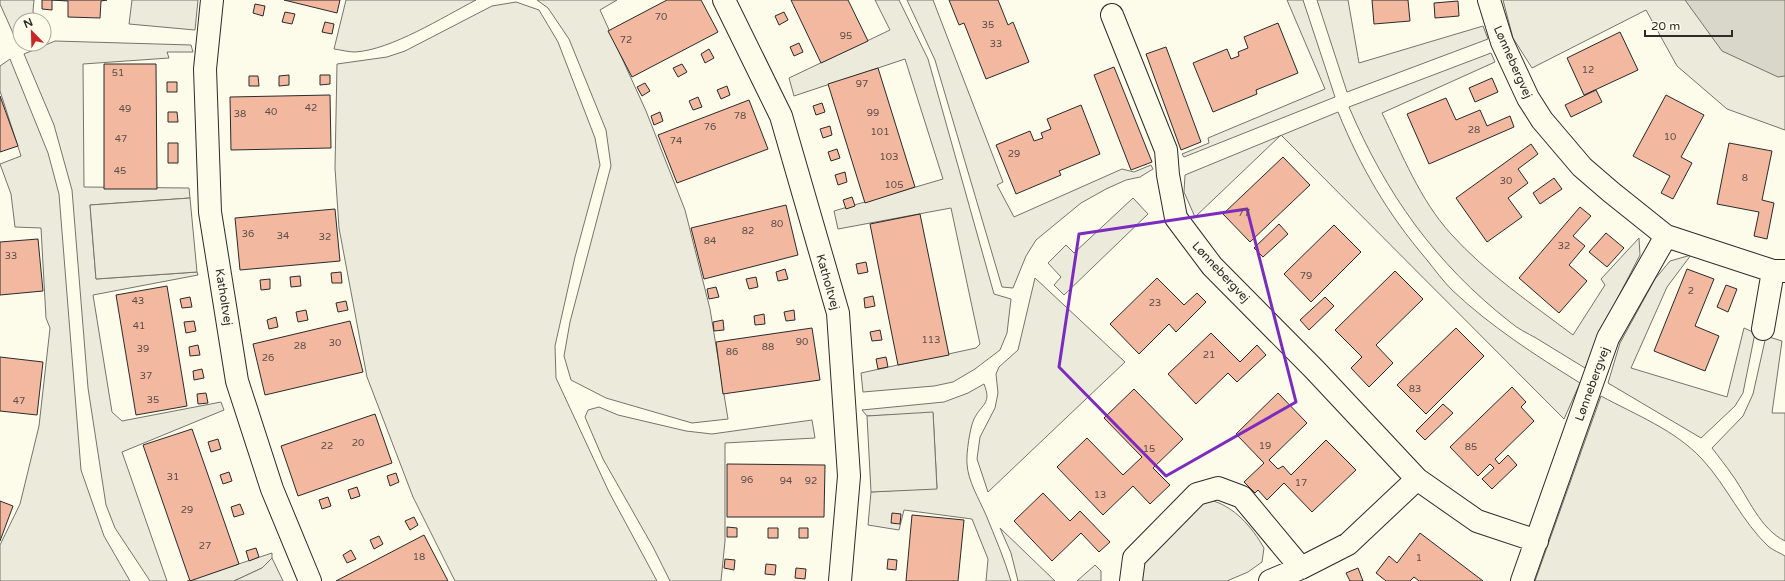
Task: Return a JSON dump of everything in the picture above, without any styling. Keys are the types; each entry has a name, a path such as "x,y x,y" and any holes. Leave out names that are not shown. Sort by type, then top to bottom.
{"street":[{"name":"Katholtvej","path":"212,0 205,68 210,212 237,381 272,489 310,581"},
{"name":"Katholtvej","path":"724,0 781,116 838,313 849,476 840,581"},
{"name":"Lønnebergvej","path":"1489,0 1502,42 1528,98 1542,120 1582,167 1666,236 1779,271 1763,329"},
{"name":"Lønnebergvej","path":"1112,15 1166,150 1168,175 1176,218 1212,266 1315,370 1417,479 1476,521 1537,542"},
{"name":"Lønnebergvej","path":"1522,581 1608,338 1666,236"},
{"path":"1270,581 1301,568 1348,544 1417,479"},
{"path":"1131,581 1134,558 1197,494 1218,488 1242,497 1301,568"}],"highlighted area":[{"path":"1247,209 1296,402 1166,476 1059,367 1079,234"}],"shaded area":[{"path":"0,0 34,0 33,12 12,12 12,31 0,4"},
{"path":"132,0 198,0 195,30 129,24"},
{"path":"346,0 476,0 417,32 369,50 355,52 334,49"},
{"path":"537,0 617,0 600,10 646,111 685,210 710,309 728,419 692,423 606,398 571,380 564,356 570,322 611,166 606,130 569,39 548,8"},
{"path":"875,0 899,0 928,59 994,294 1011,299 1007,333 1000,350 975,369 953,382 934,386 863,392 861,373 976,348 980,344 951,208 838,229 834,211 943,179 905,59 794,96 789,78 890,30"},
{"path":"907,0 933,0 1003,182 997,185 1014,217 1122,169 1134,172 1151,165 1153,169 1140,177 1126,180 1106,189 1081,203 1036,240 1026,256 1013,288 1002,287 935,60"},
{"path":"1287,0 1303,0 1335,97 1184,157 1182,154 1209,143 1208,138 1325,89"},
{"path":"1317,0 1348,0 1359,63 1483,26 1488,39 1347,92"},
{"path":"1503,0 1785,0 1785,130 1727,109 1677,66 1646,10 1532,68 1513,38"},
{"path":"1685,0 1785,0 1785,76 1778,77 1722,51"},
{"path":"516,2 539,10 558,42 595,138 600,165 575,257 555,346 556,378 609,492 657,581 455,581 413,497 367,377 339,228 335,168 337,64 387,57 405,51 492,6"},
{"path":"55,41 191,45 193,52 167,52 169,58 83,64 84,187 189,188 190,198 90,205 96,279 197,272 198,275 93,295 112,412 122,421 221,402 224,410 122,452 167,581 150,581 115,528 106,505 88,388 72,190 54,125 24,54 29,52 52,52 52,42"},
{"path":"1491,53 1495,62 1382,113 1421,192 1440,221 1451,234 1494,275 1573,335 1605,285 1601,279 1639,238 1640,255 1614,305 1585,368 1519,329 1458,276 1415,225 1396,198 1363,139 1349,107"},
{"path":"10,59 48,153 59,194 81,470 104,536 130,581 0,581 0,545 20,504 39,426 50,328 46,318 41,228 15,227 11,194 0,164 21,156 0,91 0,66"},
{"path":"1338,112 1356,152 1387,207 1399,225 1445,283 1497,328 1580,383 1564,419 1281,135"},
{"path":"1280,136 1195,217 1184,192 1185,175"},
{"path":"190,198 197,272 96,279 90,205"},
{"path":"1133,198 1148,214 1064,295 1054,285 1061,277 1048,263 1066,245 1074,253"},
{"path":"1691,255 1667,287 1631,368 1727,397 1744,328 1755,333 1743,393 1735,406 1701,438 1608,383 1620,343 1655,279 1670,261"},
{"path":"1035,278 1125,362 988,492 977,459 980,437 995,408 998,393 996,374 999,367 1018,350"},
{"path":"1766,336 1782,341 1772,413 1785,413 1785,541 1768,529 1755,512 1733,476 1712,448 1743,416 1753,394"},
{"path":"984,384 987,396 985,403 974,419 971,428 967,464 972,483 1011,581 986,581 988,559 972,519 904,510 899,530 868,525 871,492 937,488 933,413 867,416 862,410 944,402 968,393"},
{"path":"1601,396 1667,431 1702,459 1759,537 1769,547 1785,556 1785,581 1535,581"},
{"path":"599,407 618,415 686,431 712,434 812,420 815,438 725,443 725,541 721,581 670,581 653,547 603,459 585,417 588,410"},
{"path":"933,412 937,489 871,492 867,416"},
{"path":"1210,500 1227,507 1234,512 1242,518 1254,532 1264,548 1262,562 1248,572 1227,581 1143,581 1140,574 1141,563 1201,502"},
{"path":"1000,528 1055,581 1018,581 1011,553"},
{"path":"272,553 272,558 262,568 234,581 187,581"},
{"path":"272,558 283,581 234,581 262,568"},
{"path":"1095,565 1101,571 1101,581 1077,581"}],"building":[{"path":"42,0 52,0 52,10 42,9"},
{"path":"52,0 107,0 101,1 100,18 68,17 68,1"},
{"path":"284,0 340,0 337,13"},
{"path":"667,0 701,0 718,32 632,77 608,31"},
{"path":"791,0 848,0 868,41 821,63"},
{"path":"949,0 998,0 1008,25 1013,22 1029,62 986,79 964,23 959,25"},
{"path":"1372,0 1408,0 1410,21 1374,24"},
{"path":"1458,1 1459,16 1435,18 1434,3"},
{"path":"255,4 265,6 263,16 253,13"},
{"path":"285,12 295,14 292,24 282,22"},
{"path":"784,12 788,20 779,25 775,16"},
{"path":"325,22 334,24 332,34 322,32"},
{"path":"1278,23 1298,73 1256,90 1257,94 1213,112 1193,63 1227,49 1231,59 1239,56 1238,52 1248,48 1244,37"},
{"path":"1620,32 1638,70 1584,95 1567,58"},
{"path":"799,43 803,52 794,56 790,47"},
{"path":"1166,47 1201,142 1181,150 1146,54"},
{"path":"709,49 714,58 705,63 701,54"},
{"path":"104,64 156,64 157,189 104,189"},
{"path":"682,64 687,72 678,77 673,68"},
{"path":"1114,67 1152,162 1131,170 1094,75"},
{"path":"878,68 915,187 865,203 828,84"},
{"path":"289,75 289,85 279,86 279,76"},
{"path":"320,75 330,75 330,84 320,85"},
{"path":"249,76 258,76 259,86 249,86"},
{"path":"1492,78 1498,92 1475,102 1469,88"},
{"path":"167,82 177,82 177,92 167,92"},
{"path":"645,83 650,91 642,96 637,87"},
{"path":"727,86 730,95 721,99 717,90"},
{"path":"1596,90 1602,102 1571,117 1565,105"},
{"path":"330,95 331,148 231,150 230,97"},
{"path":"1666,95 1704,115 1681,157 1692,163 1673,199 1661,193 1670,176 1633,156"},
{"path":"0,96 18,146 0,152"},
{"path":"698,97 702,107 693,110 689,101"},
{"path":"1446,98 1456,120 1480,110 1487,126 1510,116 1514,127 1429,164 1407,114"},
{"path":"749,100 768,149 677,183 658,135"},
{"path":"822,103 825,112 816,115 813,106"},
{"path":"1081,105 1100,154 1059,171 1061,175 1016,194 996,145 1030,131 1034,141 1043,138 1041,133 1051,129 1047,119"},
{"path":"168,112 177,112 178,122 168,122"},
{"path":"660,112 663,121 654,125 651,116"},
{"path":"830,126 832,135 823,138 820,129"},
{"path":"168,143 178,143 178,163 168,163"},
{"path":"1729,143 1772,151 1762,200 1774,203 1767,239 1754,236 1759,212 1717,204"},
{"path":"1531,144 1538,154 1518,169 1528,183 1508,198 1522,217 1487,242 1456,198"},
{"path":"837,149 840,158 831,161 828,152"},
{"path":"1283,157 1310,185 1250,242 1223,214"},
{"path":"845,172 847,182 838,185 835,175"},
{"path":"1554,178 1562,189 1540,204 1533,193"},
{"path":"852,197 855,206 846,209 843,200"},
{"path":"786,205 798,255 704,279 691,228"},
{"path":"1580,207 1591,216 1573,236 1585,246 1569,265 1587,281 1559,313 1519,278"},
{"path":"335,209 340,261 240,270 235,218"},
{"path":"920,214 949,355 898,365 870,224"},
{"path":"1279,224 1288,234 1263,257 1254,248"},
{"path":"1334,225 1361,252 1311,302 1284,274"},
{"path":"1606,233 1624,248 1607,267 1589,252"},
{"path":"38,239 43,291 0,295 0,242"},
{"path":"866,262 868,272 858,274 856,264"},
{"path":"785,269 788,279 778,281 776,272"},
{"path":"1687,269 1714,279 1695,326 1719,336 1705,371 1654,351"},
{"path":"1395,271 1423,299 1376,345 1393,363 1369,387 1351,368 1362,357 1335,330"},
{"path":"341,272 342,283 332,283 331,273"},
{"path":"300,276 301,286 291,287 290,277"},
{"path":"756,277 758,287 749,289 746,279"},
{"path":"1157,278 1184,305 1197,293 1206,302 1176,332 1169,324 1139,354 1110,324"},
{"path":"270,279 270,289 261,290 260,280"},
{"path":"1726,285 1737,289 1728,312 1717,307"},
{"path":"167,286 187,406 136,415 116,295"},
{"path":"716,287 719,297 709,299 707,289"},
{"path":"873,296 875,306 865,308 864,298"},
{"path":"190,297 192,307 182,308 180,299"},
{"path":"1325,297 1334,306 1309,330 1300,320"},
{"path":"346,301 348,310 338,312 336,303"},
{"path":"306,310 308,320 298,322 296,312"},
{"path":"794,310 795,320 786,321 784,312"},
{"path":"764,314 765,324 755,325 754,316"},
{"path":"276,317 278,327 269,329 267,320"},
{"path":"723,320 724,330 714,331 713,322"},
{"path":"194,321 196,331 186,333 184,322"},
{"path":"350,321 363,372 265,395 253,344"},
{"path":"812,328 820,380 723,394 716,342"},
{"path":"1456,328 1484,356 1426,414 1397,385"},
{"path":"880,330 882,340 872,341 870,332"},
{"path":"1211,333 1240,362 1257,345 1266,355 1237,382 1228,373 1196,404 1168,374"},
{"path":"198,345 200,355 190,356 189,347"},
{"path":"0,357 43,362 37,415 0,411"},
{"path":"886,357 888,367 878,369 876,359"},
{"path":"202,369 204,378 194,380 193,371"},
{"path":"1512,387 1526,402 1521,407 1534,421 1495,459 1499,464 1508,455 1517,465 1492,489 1482,479 1494,468 1490,464 1478,476 1450,447"},
{"path":"1134,389 1183,439 1153,468 1170,485 1150,504 1133,486 1103,515 1057,467 1087,438 1123,475 1142,457 1104,418"},
{"path":"206,393 208,403 198,404 197,394"},
{"path":"1278,393 1307,423 1269,460 1278,469 1283,466 1291,475 1326,440 1356,470 1312,512 1284,483 1267,500 1258,490 1255,493 1244,482 1264,463 1236,434"},
{"path":"1443,404 1453,413 1425,440 1416,431"},
{"path":"375,414 392,463 298,496 281,446"},
{"path":"192,429 239,564 190,581 143,445"},
{"path":"218,439 221,449 211,452 208,442"},
{"path":"727,464 825,465 824,517 727,517"},
{"path":"229,472 232,481 223,484 220,475"},
{"path":"396,473 399,482 390,486 387,476"},
{"path":"357,487 360,496 351,499 348,490"},
{"path":"1043,493 1070,521 1080,511 1110,542 1099,552 1081,533 1052,561 1014,521"},
{"path":"328,497 331,506 322,509 319,500"},
{"path":"0,501 13,506 0,541"},
{"path":"240,504 244,514 234,517 231,507"},
{"path":"892,513 901,514 900,524 891,523"},
{"path":"912,515 964,520 958,581 906,581"},
{"path":"414,517 418,525 410,530 405,521"},
{"path":"727,527 737,528 737,537 727,537"},
{"path":"768,528 778,528 778,538 768,538"},
{"path":"799,528 808,528 808,538 799,538"},
{"path":"1420,533 1483,581 1419,581 1414,577 1410,581 1386,581 1376,573 1389,556 1397,563"},
{"path":"424,535 448,581 336,581"},
{"path":"379,536 383,544 374,549 370,540"},
{"path":"256,548 259,557 249,561 246,551"},
{"path":"351,550 356,559 347,563 343,555"},
{"path":"725,559 735,560 734,570 724,568"},
{"path":"888,559 897,560 896,570 887,569"},
{"path":"766,564 776,565 775,575 765,574"},
{"path":"796,568 806,569 805,579 795,578"},
{"path":"1358,568 1363,581 1350,581 1346,573"}]}
